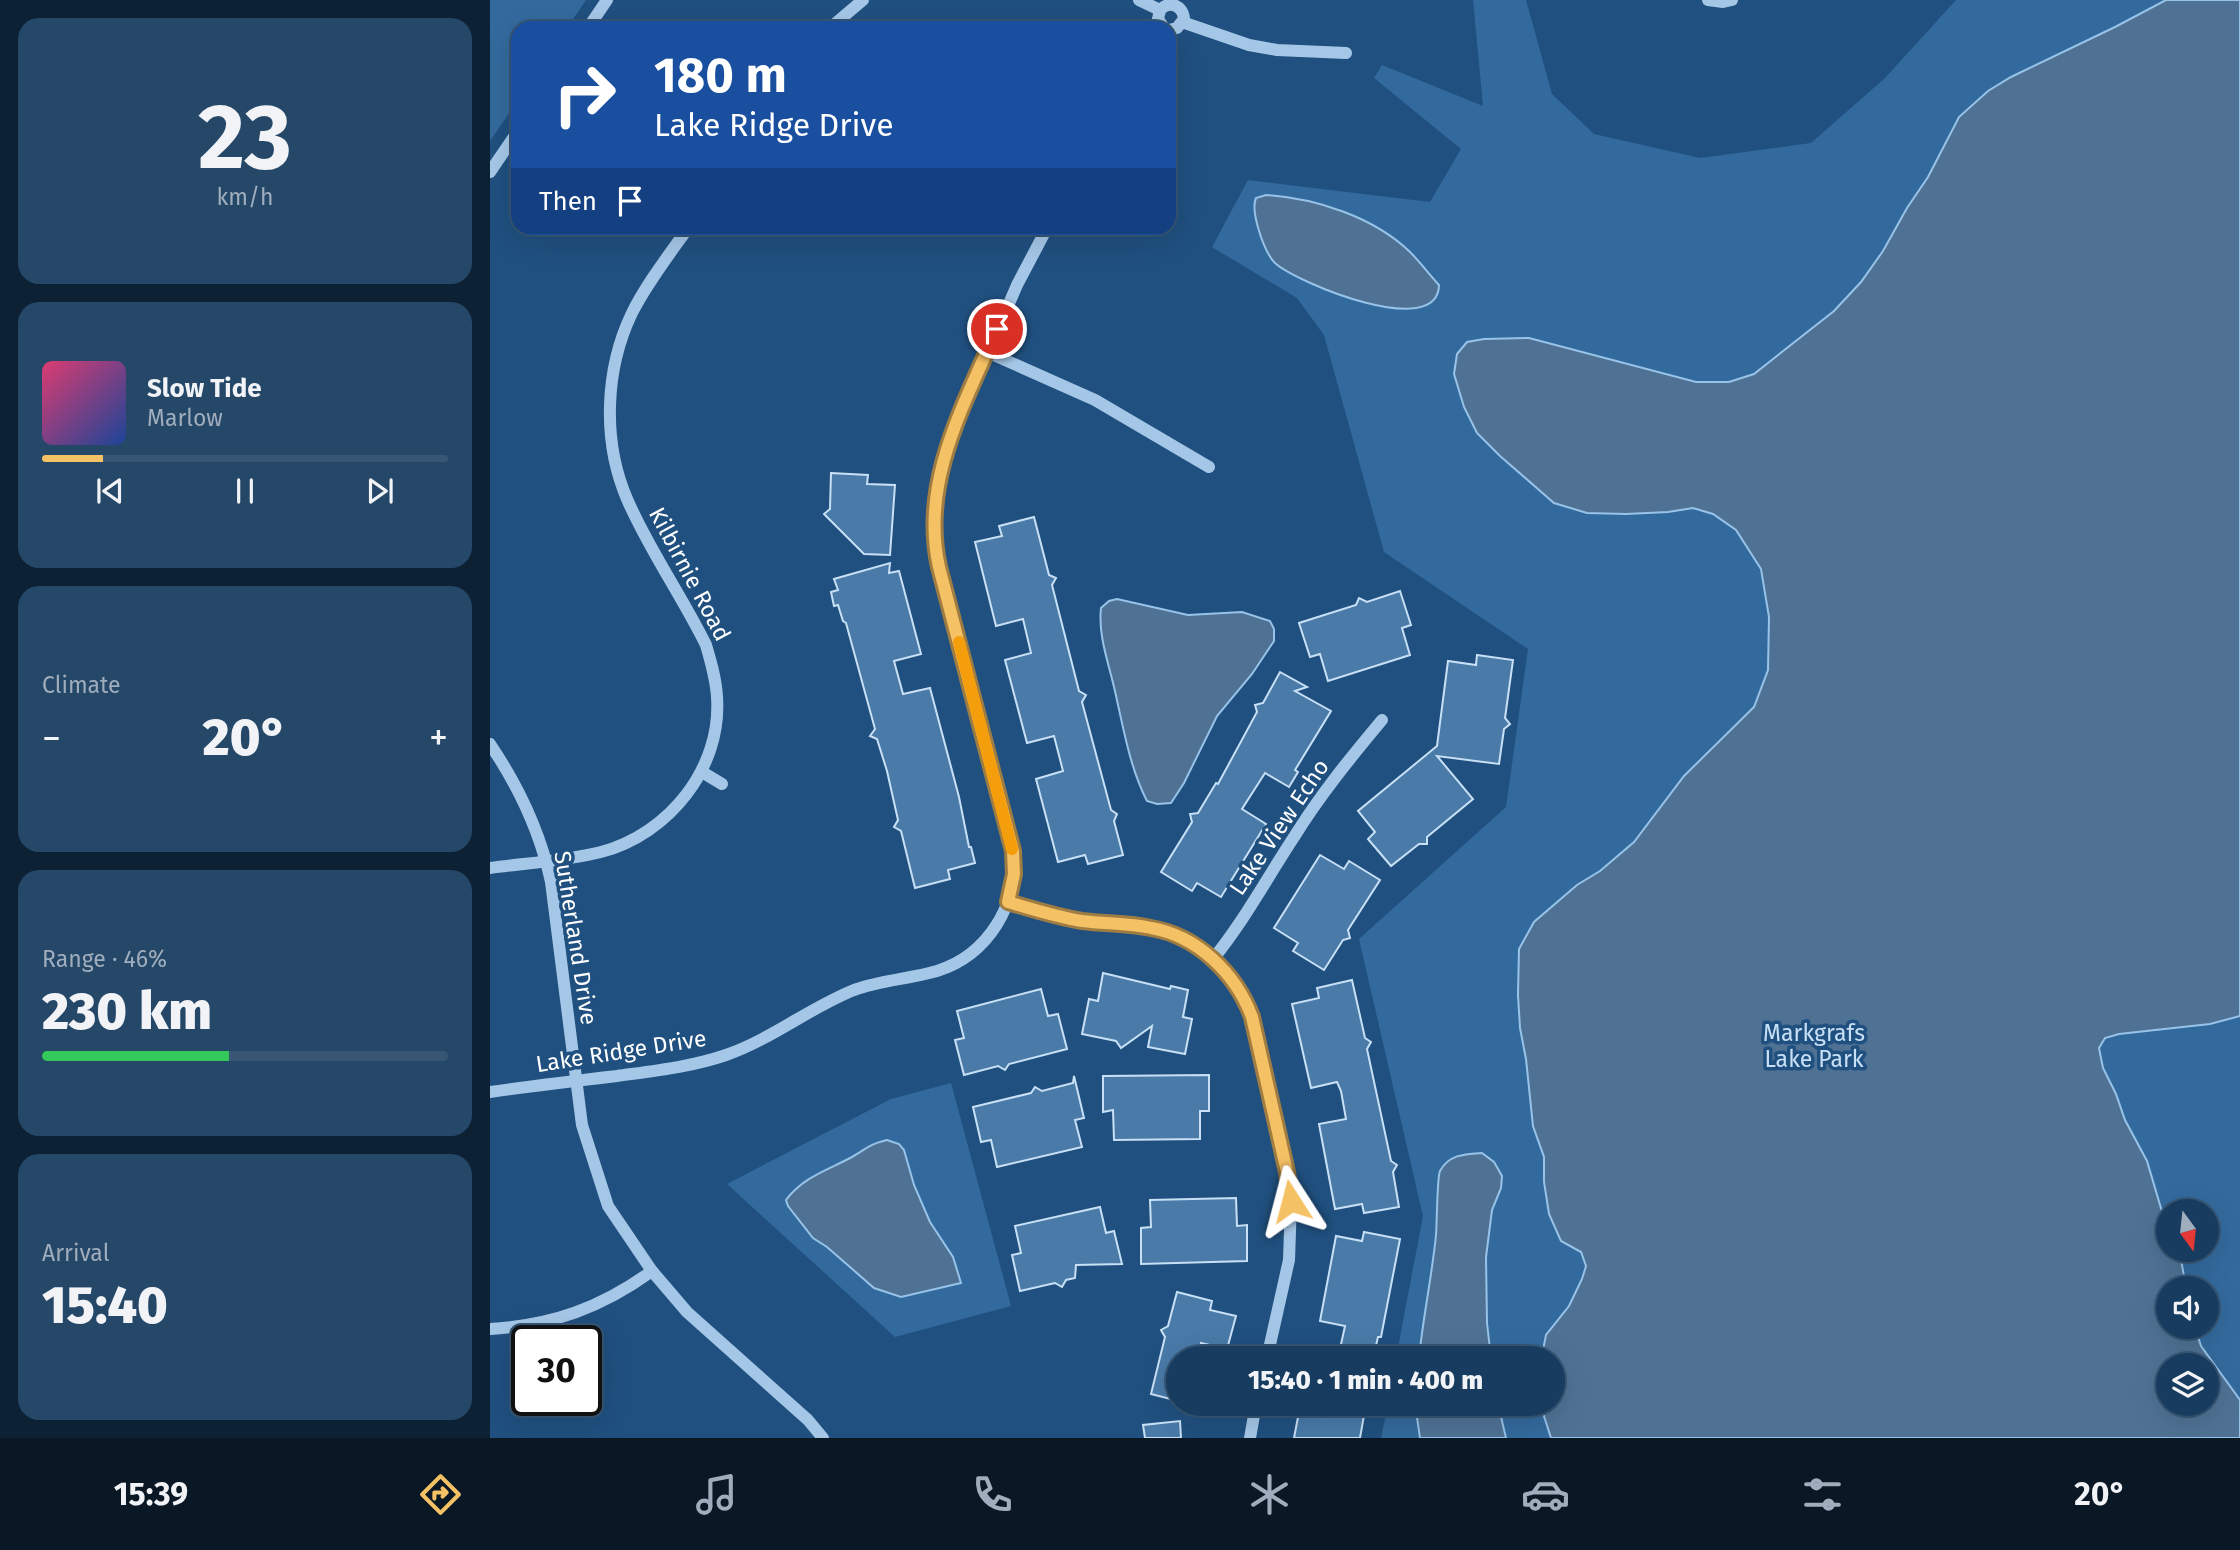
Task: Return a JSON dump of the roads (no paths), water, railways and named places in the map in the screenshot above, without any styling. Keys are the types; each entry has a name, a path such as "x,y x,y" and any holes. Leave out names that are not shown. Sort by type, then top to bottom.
{"street":[{"path":"593,21 607,0"},
{"path":"838,21 863,0"},
{"path":"1139,0 1160,10"},
{"path":"1708,0 1732,0"},
{"path":"1159,21 1160,10 1177,3 1183,14 1182,23 1176,28"},
{"path":"1182,23 1250,45 1277,50 1346,53"},
{"path":"490,172 511,141"},
{"name":"Kilbirnie Road","path":"490,868 601,852 623,845 644,833 666,817 685,798 702,772 715,732 718,699 714,671 706,645 627,498 616,463 611,433 610,395 622,335 633,311 683,235"},
{"name":"Lake Ridge Drive","path":"490,1092 666,1069 724,1056 770,1037 810,1012 857,989 945,968 981,945 997,924 1008,902 1014,874 1013,851 939,567 933,525 934,497 942,463 987,352 1043,235"},
{"path":"987,352 1095,400 1209,467"},
{"name":"Lake View Echo","path":"1213,959 1253,904 1310,813 1382,720"},
{"name":"Sutherland Drive","path":"490,744 531,815 546,861 551,882 582,1125 608,1206 652,1271 687,1312 808,1420 823,1438"},
{"path":"702,772 722,784"},
{"path":"1008,902 1079,920 1154,928 1191,943 1213,959 1237,987 1252,1017 1291,1193 1289,1260 1270,1346"},
{"path":"490,1329 535,1325 565,1318 628,1289 652,1271"},
{"path":"1250,1438 1254,1416"}],"park label":[{"name":"Markgrafs Lake Park","path":"1814,1046"}]}
